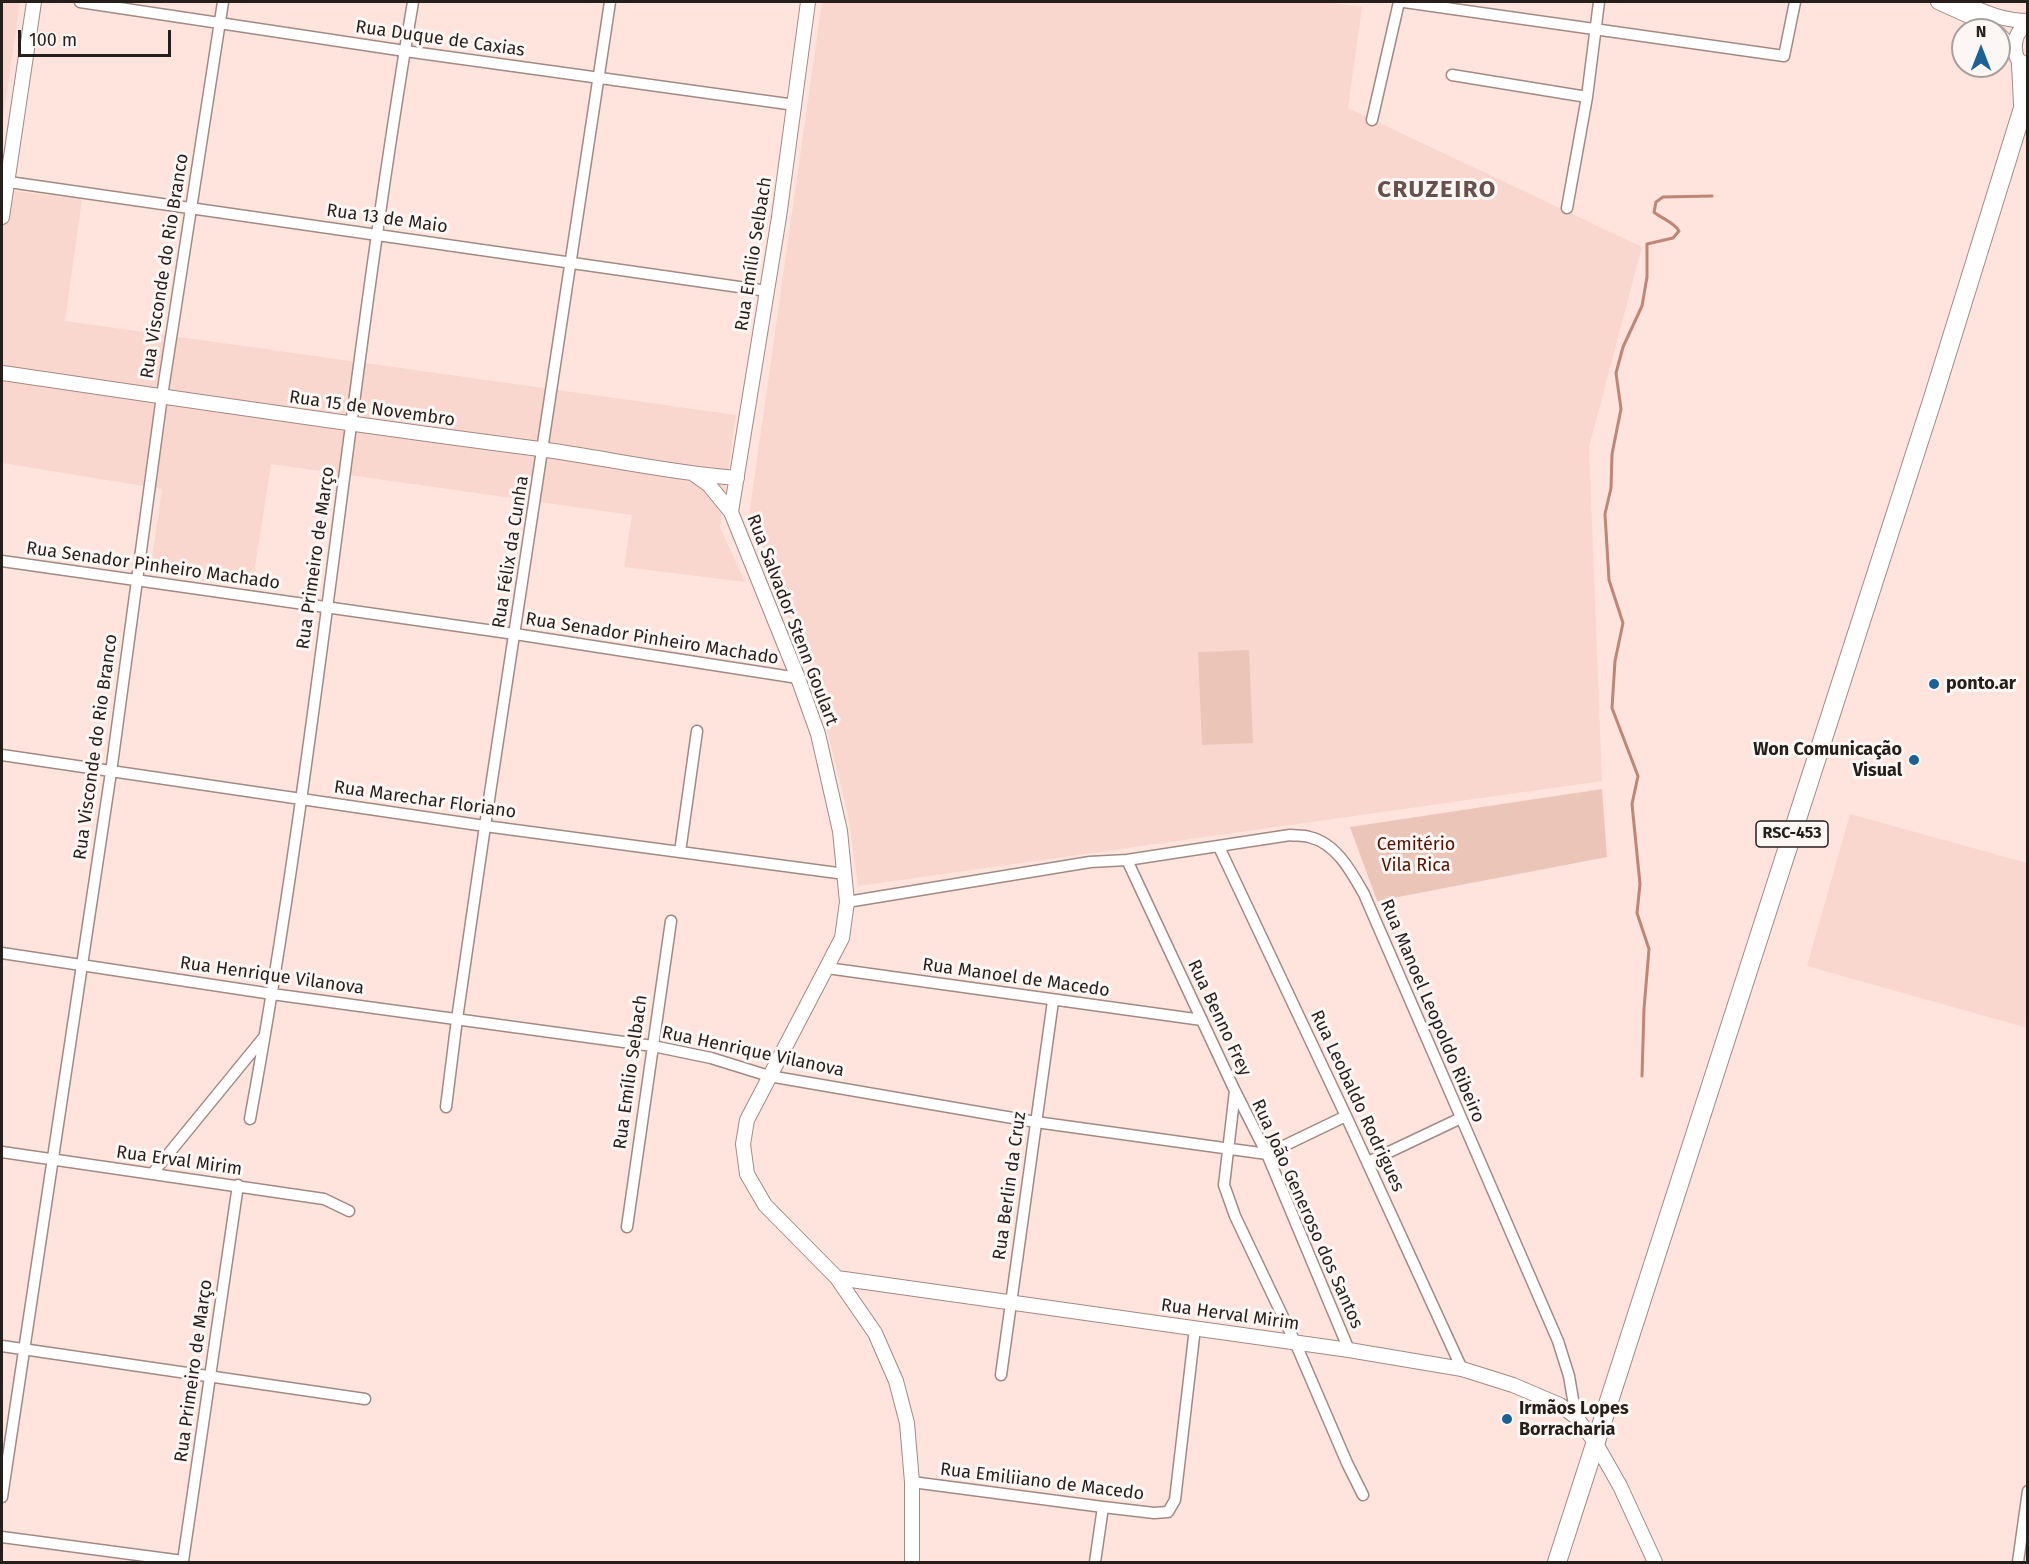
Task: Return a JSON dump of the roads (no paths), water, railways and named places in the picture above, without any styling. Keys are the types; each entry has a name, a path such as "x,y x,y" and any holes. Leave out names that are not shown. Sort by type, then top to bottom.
{"highway":[{"path":"2021,62 2026,99"},
{"name":"RSC-453","path":"1557,1563 1933,398 2026,99"}],"main road":[{"path":"2,217 4,181 34,2"},
{"name":"Rua Emílio Selbach","path":"731,512 767,291 808,2"},
{"path":"1938,2 1973,18"},
{"path":"1961,2 2010,21 2028,22"},
{"path":"2021,62 2015,40 2017,34 2028,22"},
{"path":"2011,49 2021,62"},
{"name":"Rua 15 de Novembro","path":"2,373 351,425 543,450 693,474 737,478"},
{"path":"693,474 709,485 731,512"},
{"name":"Rua Salvador Stenn Goulart","path":"731,512 798,678 820,745 840,831 847,902 842,938 747,1120 743,1144 747,1174 765,1205 837,1278 875,1334 896,1381 907,1423 912,1482 912,1563"},
{"name":"Rua Herval Mirim","path":"837,1278 1349,1350 1462,1369 1513,1385 1560,1406 1576,1417 1595,1442 1620,1486 1655,1563"}],"street":[{"name":"Rua Duque de Caxias","path":"80,2 598,79 795,105"},
{"name":"Rua Visconde do Rio Branco","path":"2,1497 111,772 135,580 162,396 223,2"},
{"name":"Rua Primeiro de Março","path":"250,1119 272,994 351,425 413,2"},
{"name":"Rua Félix da Cunha","path":"447,1107 457,1019 485,826 610,2"},
{"path":"1372,120 1399,2"},
{"path":"1404,2 1784,56 1795,2"},
{"path":"1567,208 1587,97 1599,2"},
{"path":"1452,75 1587,97"},
{"name":"Rua 13 de Maio","path":"4,181 767,291"},
{"name":"Rua Senador Pinheiro Machado","path":"2,561 515,634 798,678"},
{"path":"680,852 697,731"},
{"name":"Rua Marechar Floriano","path":"2,755 485,826 845,874"},
{"name":"Rua Manoel Leopoldo Ribeiro","path":"847,902 1090,862 1127,860 1290,835 1309,837 1326,845 1348,866 1364,894 1558,1341 1569,1376 1576,1417"},
{"name":"Rua Leobaldo Rodrigues","path":"1219,847 1368,1162 1462,1369"},
{"name":"Rua Benno Frey","path":"1127,860 1235,1091 1224,1185 1235,1216 1295,1342 1363,1495"},
{"name":"Rua Emílio Selbach","path":"627,1227 671,921"},
{"name":"Rua Henrique Vilanova","path":"2,953 272,994 653,1046 711,1058 769,1076 1036,1122 1267,1155"},
{"name":"Rua Manoel de Macedo","path":"827,968 1202,1020"},
{"name":"Rua Berlin da Cruz","path":"1001,1375 1053,1001"},
{"path":"152,1174 265,1035"},
{"name":"Rua João Generoso dos Santos","path":"1235,1091 1267,1155 1349,1350"},
{"path":"1267,1155 1346,1116"},
{"path":"1368,1162 1461,1118"},
{"name":"Rua Erval Mirim","path":"2,1152 324,1199 349,1210"},
{"name":"Rua Primeiro de Março","path":"2,1537 183,1561 238,1185"},
{"name":"Rua Emiliiano de Macedo","path":"912,1482 1154,1513 1168,1512 1175,1500 1195,1328"},
{"path":"2,1346 365,1399"},
{"path":"2018,1563 2028,1491"},
{"path":"1095,1563 1103,1507"}],"waterway":[{"path":"1642,1076 1649,949 1637,913 1640,884 1632,804 1638,776 1612,708 1615,661 1623,623 1609,580 1605,514 1611,488 1612,454 1621,409 1616,373 1623,347 1642,306 1647,277 1647,244 1673,238 1679,231 1654,212 1656,202 1663,197 1712,196"}],"place":[{"name":"ponto.ar","path":"1934,684"},
{"name":"Won Comunicação Visual","path":"1914,760"},
{"name":"Irmãos Lopes Borracharia","path":"1507,1419"}],"district":[{"name":"CRUZEIRO","path":"1437,190"}],"park label":[{"name":"Cemitério Vila Rica","path":"1416,855"}]}
